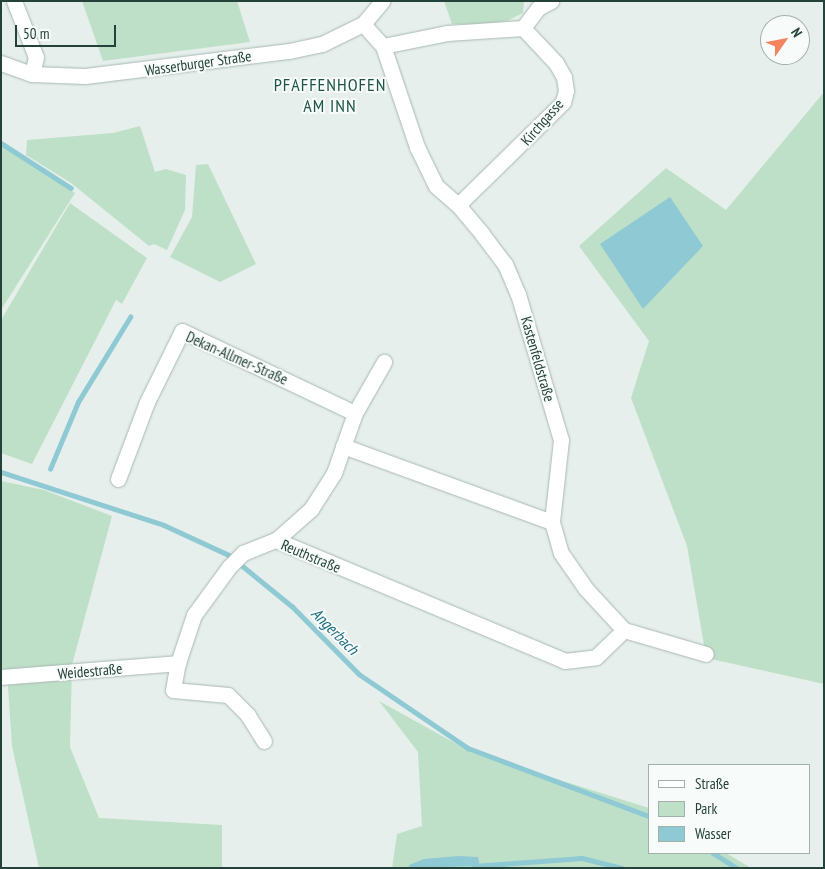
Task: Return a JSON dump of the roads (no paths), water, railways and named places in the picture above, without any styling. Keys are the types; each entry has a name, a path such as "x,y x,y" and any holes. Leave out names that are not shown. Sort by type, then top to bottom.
{"street":[{"path":"14,1 36,56 32,74"},
{"name":"Wasserburger Straße","path":"1,63 32,74 85,76 289,50 322,44 364,24 382,1"},
{"path":"383,46 447,32 523,28 542,4"},
{"name":"Kastenfeldstraße","path":"364,24 383,46 417,147 436,186 458,205 505,264 529,327 561,440 552,522 561,553 586,589 624,630"},
{"name":"Kirchgasse","path":"458,205 563,102 566,91 564,77 523,28"},
{"name":"Dekan-Allmer-Straße","path":"118,479 147,402 182,331 355,413"},
{"path":"276,540 311,509 334,473 355,413 384,362"},
{"path":"343,446 552,522"},
{"name":"Reuthstraße","path":"264,741 248,715 228,695 173,690 178,663 194,615 229,567 243,553 276,540 565,661 596,657 624,630"},
{"path":"624,630 706,654"},
{"name":"Weidestraße","path":"1,677 178,663"}],"water":[{"path":"670,197 703,246 643,309 600,244"},
{"path":"458,856 478,857 480,866 410,868 409,865 424,859"}],"waterway":[{"path":"1,143 71,188"},
{"path":"50,469 78,402 130,317"},
{"name":"Angerbach","path":"1,472 164,525 229,555 293,607 359,674 468,748 648,816"},
{"name":"Angerbach","path":"715,854 737,868"},
{"path":"474,866 582,858 622,868"}],"district":[{"name":"PFAFFENHOFEN AM INN","path":"330,96"}]}
